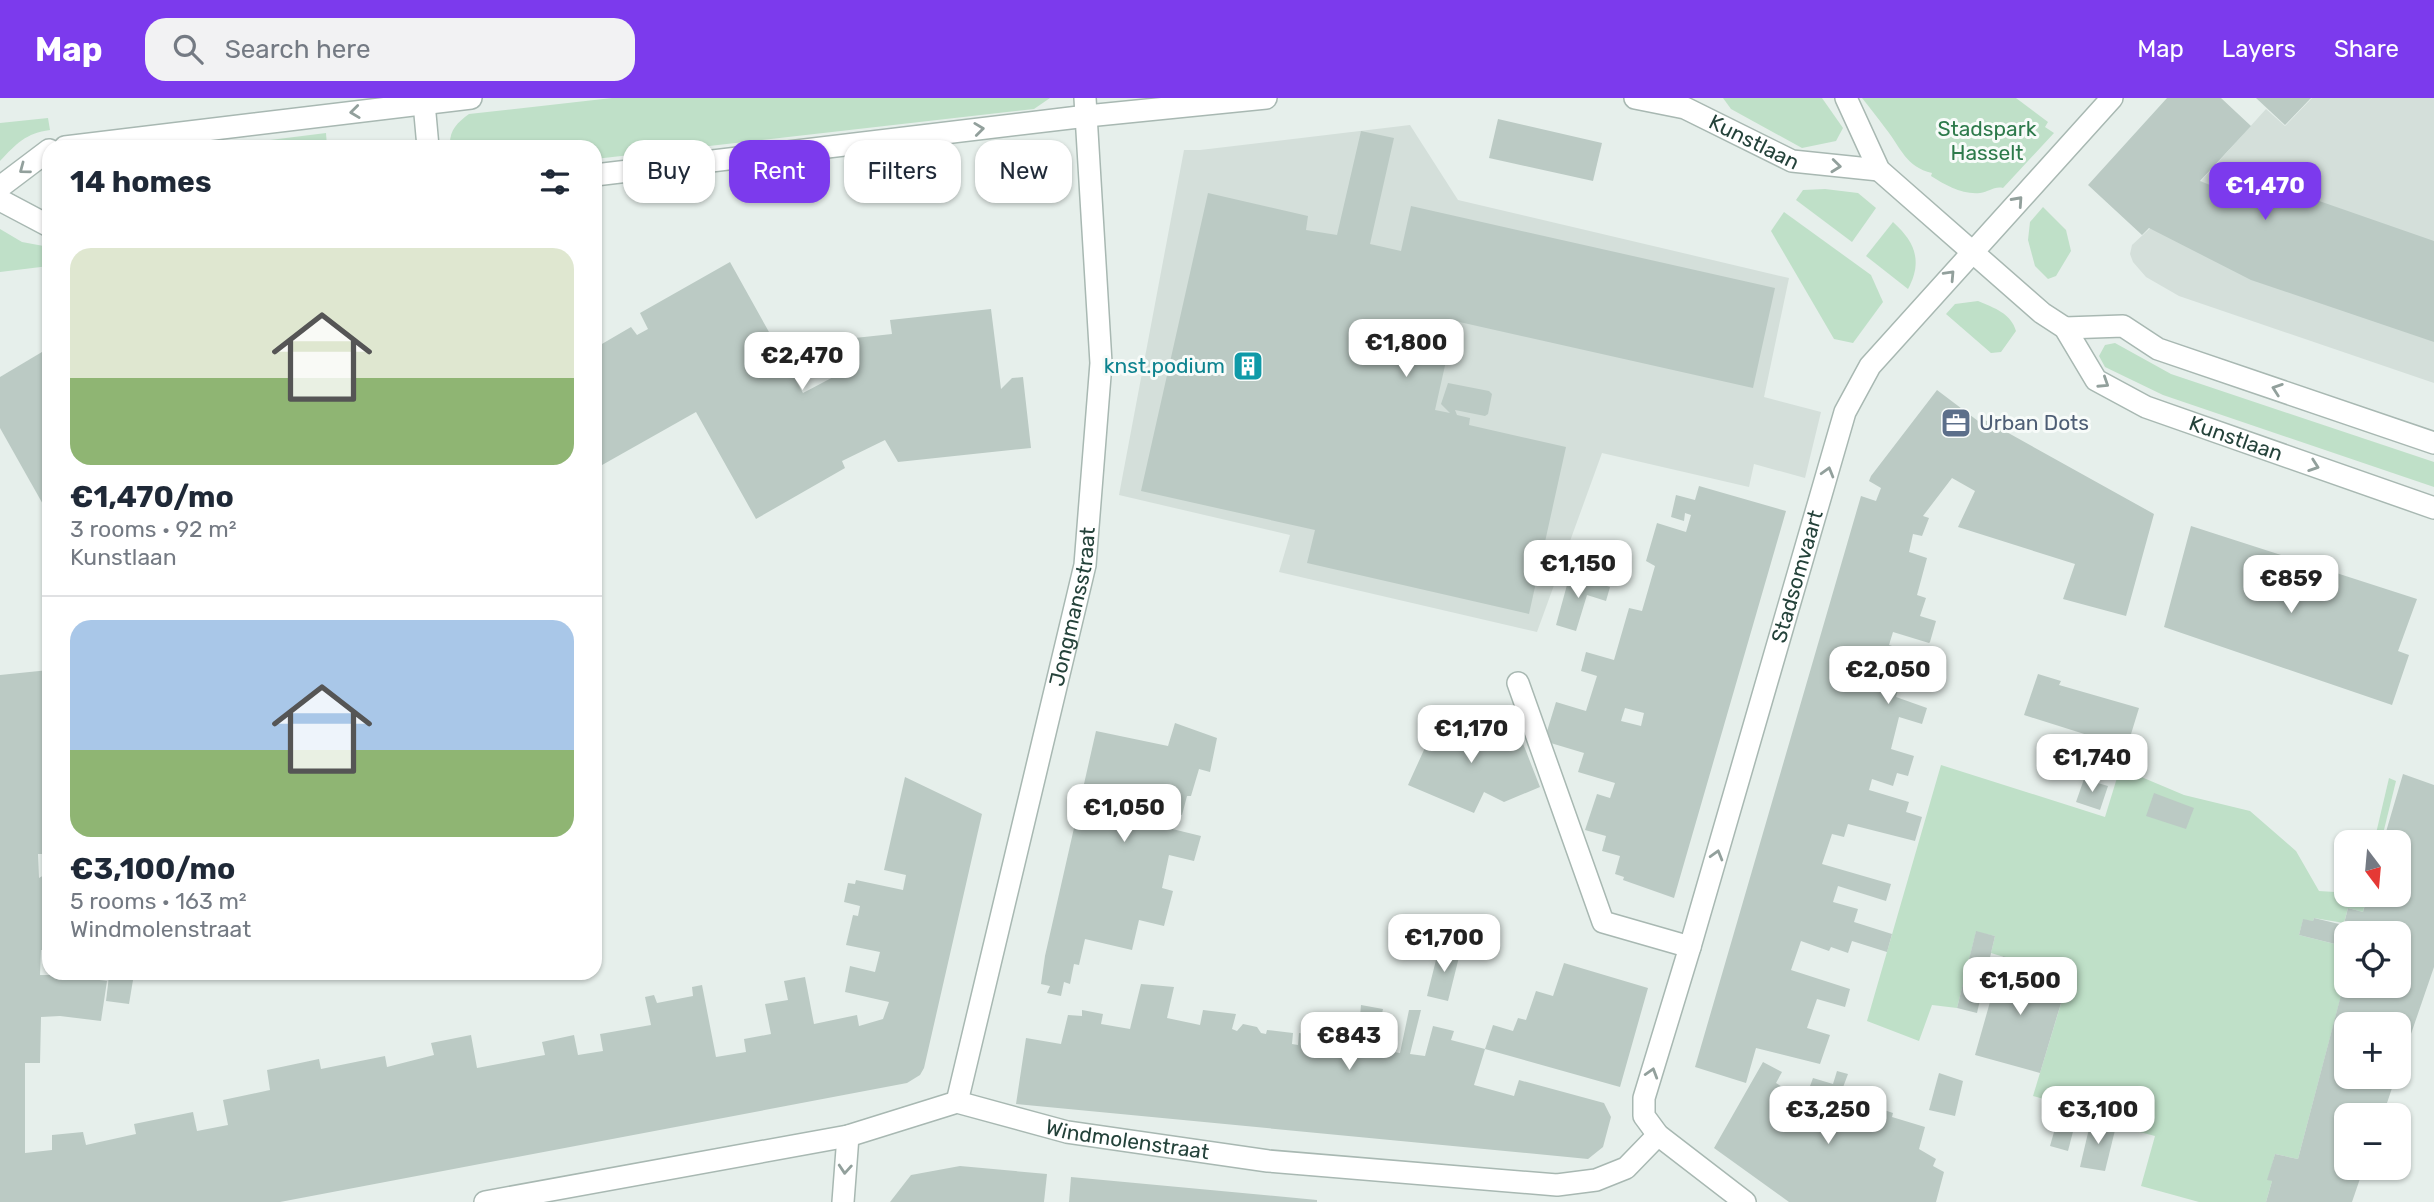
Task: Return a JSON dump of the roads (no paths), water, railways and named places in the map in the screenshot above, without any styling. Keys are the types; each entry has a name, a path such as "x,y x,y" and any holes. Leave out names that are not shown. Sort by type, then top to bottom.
{"street":[{"path":"122,140 471,98"},
{"path":"602,174 1086,107 1266,98"},
{"name":"Kunstlaan","path":"1635,98 1687,103 1792,161 1879,170"},
{"name":"Kunstlaan","path":"1846,98 1879,170 2042,313 2065,328 2096,380 2146,407 2434,508"},
{"name":"Stadsomvaart","path":"1658,1136 1644,1116 1644,1098 1845,412 1870,366 2112,98"},
{"path":"424,103 427,140"},
{"name":"Jongmansstraat","path":"957,1102 1085,565 1101,363 1086,107"},
{"path":"0,187 42,155"},
{"path":"0,200 42,222"},
{"path":"2065,328 2123,326 2158,349 2434,443"},
{"path":"1518,683 1603,922 1690,947"},
{"path":"485,1202 848,1136 957,1102"},
{"name":"Windmolenstraat","path":"957,1102 1066,1132 1268,1161 1557,1185 1596,1180 1626,1168 1658,1136"},
{"path":"843,1202 848,1136"},
{"path":"1658,1136 1745,1202"}],"place":[{"name":"knst.podium","path":"1248,366"},
{"name":"Urban Dots","path":"1956,423"}],"park label":[{"name":"Stadspark Hasselt","path":"1987,141"}]}
